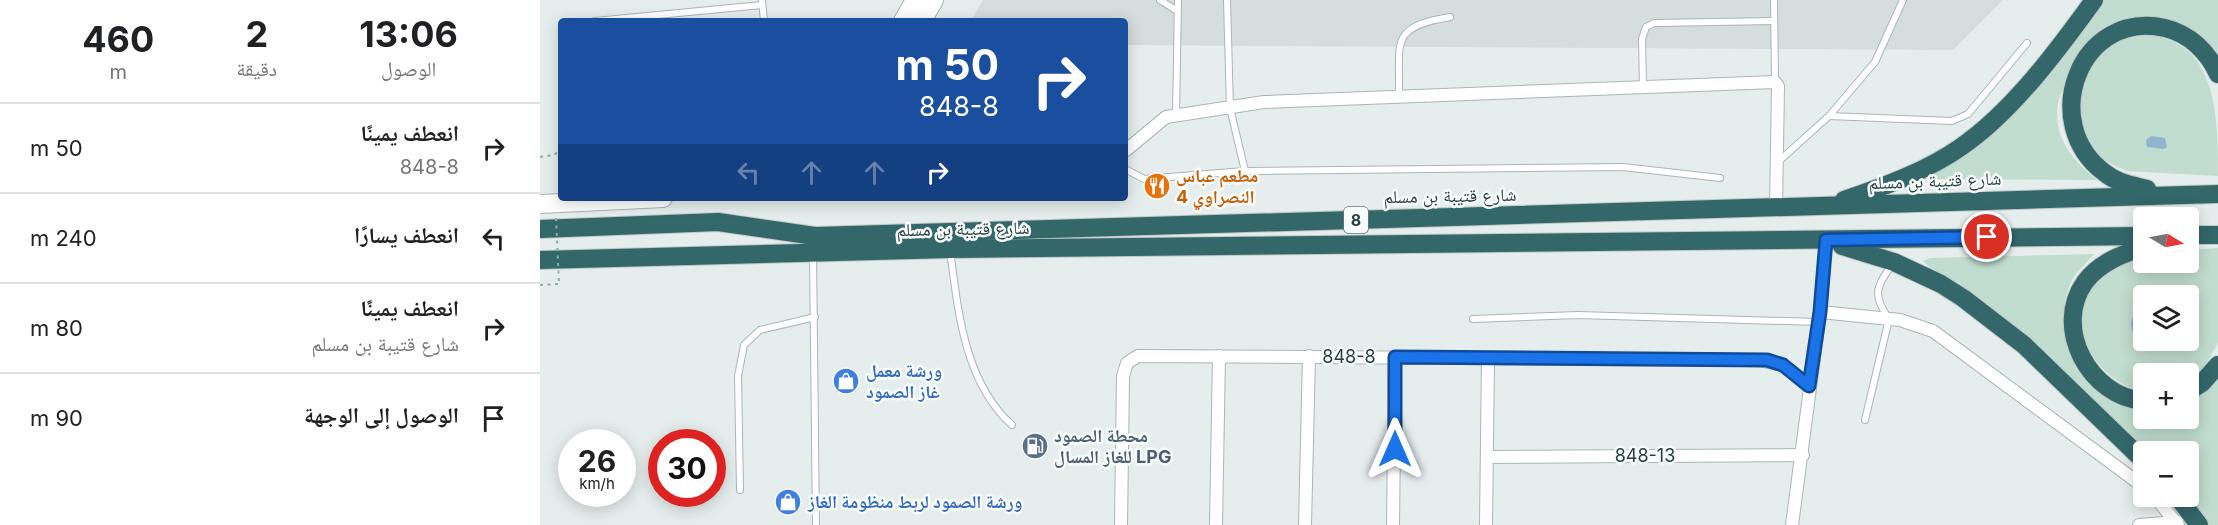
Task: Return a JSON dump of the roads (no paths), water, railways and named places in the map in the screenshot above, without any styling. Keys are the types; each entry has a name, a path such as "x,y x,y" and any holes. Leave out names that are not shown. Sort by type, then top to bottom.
{"highway":[{"path":"1824,207 1929,166 1962,147 1992,121 2041,69 2094,0"},
{"path":"2172,195 2115,179 2092,162 2081,149 2071,121 2071,95 2085,59 2112,34 2134,26 2155,26 2175,31 2193,40 2212,61 2218,75"},
{"name":"شارع قتيبة بن مسلم","path":"540,229 718,222 814,236 2218,194"},
{"path":"2199,236 2218,235"},
{"name":"شارع قتيبة بن مسلم","path":"540,260 950,249 2133,236"},
{"path":"1826,240 1894,262 1941,284 1994,320 2024,345 2133,450"},
{"path":"2133,252 2104,264 2084,283 2076,305 2073,330 2076,346 2090,372 2111,391 2133,397"},
{"path":"2199,385 2218,364"},
{"path":"2185,507 2199,525"}],"street":[{"path":"905,18 915,0"},
{"path":"924,18 934,0"},
{"path":"1128,149 1166,117 1264,102 1775,82 1778,86 1776,209"},
{"path":"540,204 602,201"},
{"path":"1792,525 1820,317 1826,240"},
{"path":"1820,317 1912,322 1942,337 2133,479"},
{"name":"848-8","path":"1121,525 1124,376 1127,363 1144,356 1767,360 1783,365 1809,386"},
{"path":"1216,525 1219,356"},
{"path":"1305,525 1309,357"},
{"path":"1393,525 1395,357"},
{"path":"1486,525 1488,358"},
{"name":"848-13","path":"1487,457 1803,455"},
{"path":"2164,507 2178,523"},
{"path":"2139,525 2178,523"}],"lane":[{"path":"1160,0 1176,10"},
{"path":"1176,116 1176,10 1178,0"},
{"path":"1227,0 1230,108 1245,171"},
{"path":"1774,0 1775,82"},
{"path":"1777,162 1829,116 1875,62 1903,0"},
{"path":"621,18 762,2 764,18"},
{"path":"1399,97 1401,41 1407,31 1421,22 1450,17"},
{"path":"1642,88 1642,39 1646,27 1654,23 1774,21"},
{"path":"1829,116 1952,121 1968,114 2027,43"},
{"path":"1128,170 1144,179 1245,171 1623,167 1720,178"},
{"path":"950,249 961,328 976,371 996,410 1012,425"},
{"path":"813,253 816,525"},
{"path":"1865,420 1889,319 1877,297 1880,281 1894,262"},
{"path":"1473,319 1578,315 1820,317"},
{"path":"740,490 738,376 744,345 760,330 815,316"}],"water":[{"path":"2151,136 2165,138 2167,147 2164,149 2147,147 2146,140"}],"place":[{"name":"مطعم عباس النصراوي 4","path":"1157,186"},
{"name":"ورشة معمل غاز الصمود","path":"846,381"},
{"name":"محطة الصمود للغاز المسال LPG","path":"1035,446"},
{"name":"ورشة الصمود لربط منظومة الغاز","path":"788,502"}]}
